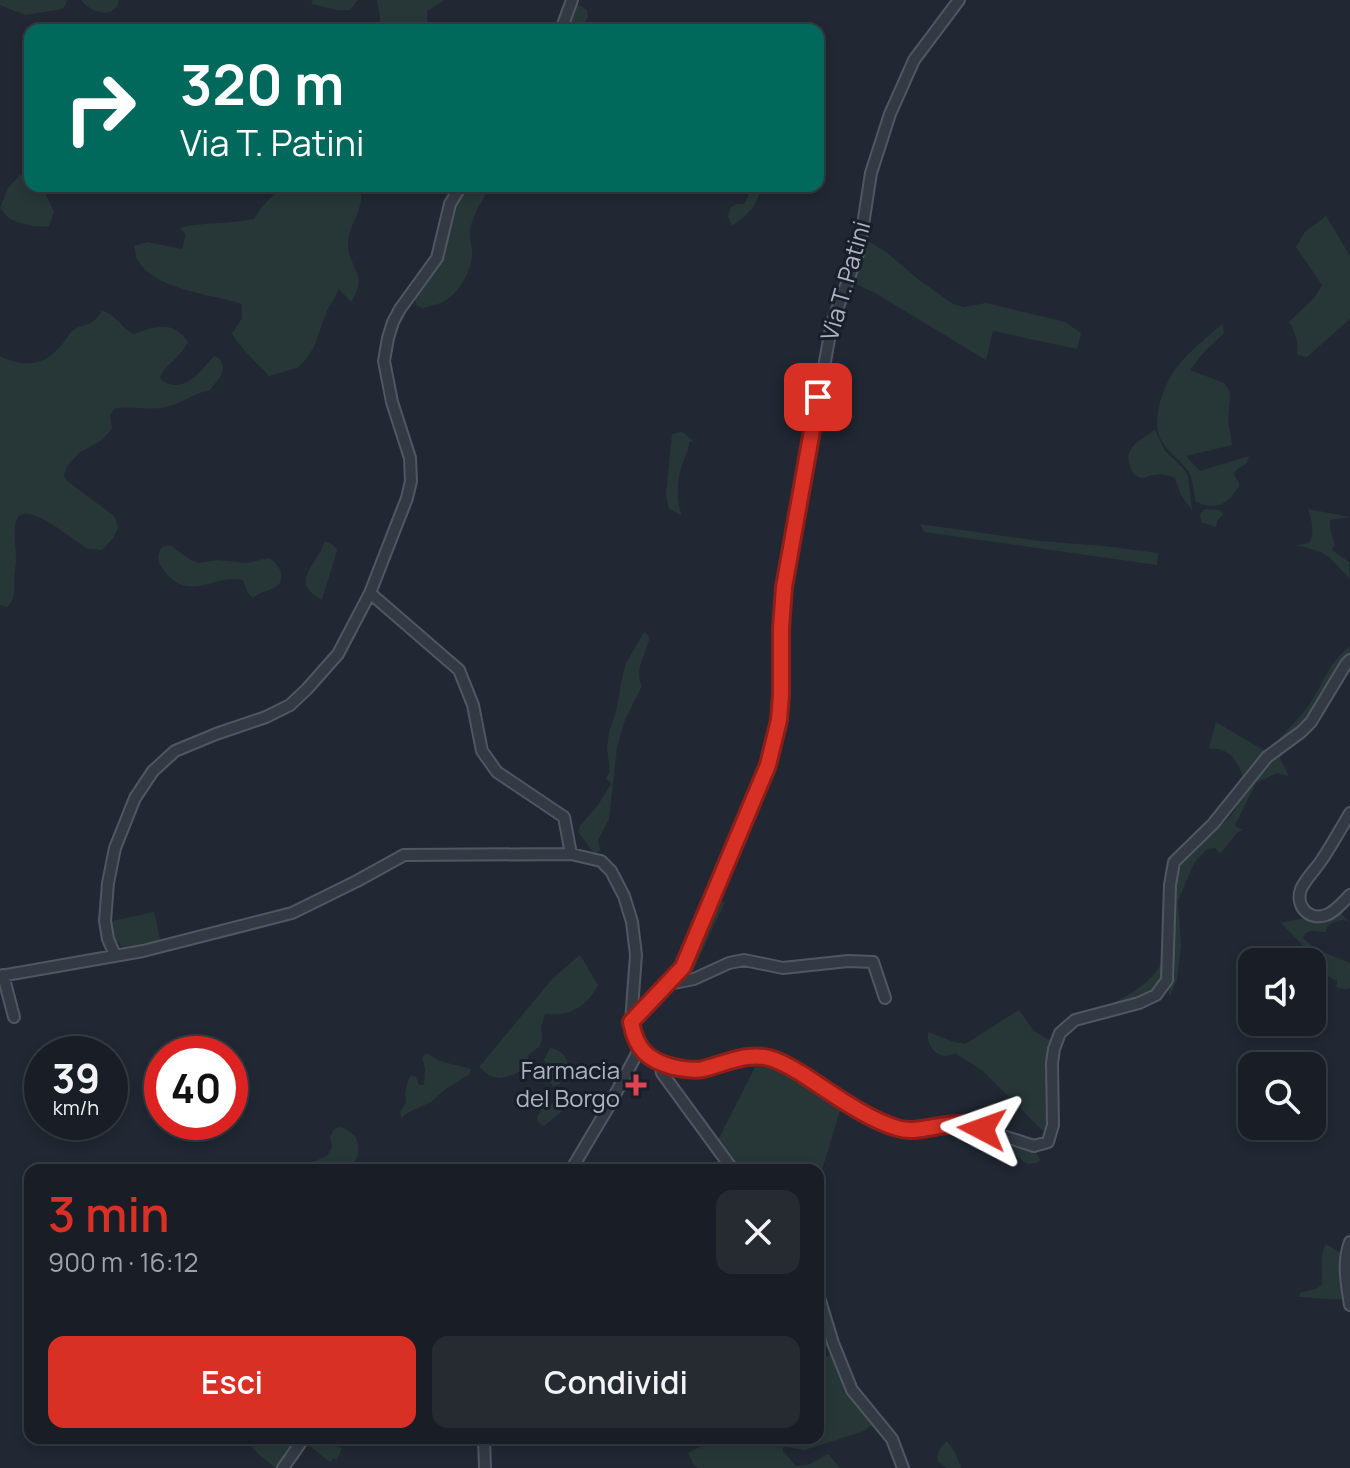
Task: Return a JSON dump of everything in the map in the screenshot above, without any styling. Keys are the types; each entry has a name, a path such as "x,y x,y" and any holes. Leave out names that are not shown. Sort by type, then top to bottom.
{"street":[{"path":"563,24 572,0"},
{"name":"Via T. Patini","path":"631,1022 683,967 768,765 779,720 784,587 832,323 859,251 871,173 890,114 914,60 959,0"},
{"path":"115,955 105,921 115,848 135,798 153,771 175,751 290,705 338,654 370,593 411,481 410,458 392,402 384,361 388,338 400,309 437,258 450,204 457,192"},
{"path":"370,593 459,670 473,705 482,751 497,772 564,817 571,854"},
{"path":"14,1017 2,976 143,951 292,913 404,855 571,854 601,861 611,871 624,896 632,922 636,955 631,1022 633,1036 640,1048 660,1064 700,1070 736,1059 769,1058 786,1065 874,1119 898,1129 960,1124 1034,1146 1048,1142 1053,1125 1052,1063 1060,1033 1075,1020 1139,1003 1156,995 1167,980 1170,885 1174,862 1213,824 1267,757 1311,722 1350,660"},
{"path":"1350,813 1301,890 1300,901 1308,914 1325,916 1350,895"},
{"path":"667,985 694,979 729,963 744,960 783,968 868,961 873,962 885,998"},
{"path":"575,1164 640,1048"},
{"path":"660,1064 662,1073 729,1164"},
{"path":"1350,1242 1346,1279 1350,1305"},
{"path":"824,1314 852,1390 892,1439 903,1468"},
{"path":"283,1468 300,1444"},
{"path":"484,1444 485,1468"}],"shaded area":[{"path":"0,0 67,0 62,9 25,15 0,5"},
{"path":"81,0 119,0 113,10 102,12 90,8"},
{"path":"313,0 358,0 350,10 337,10 311,4"},
{"path":"377,0 445,0 427,11 428,24 380,24"},
{"path":"575,3 587,10 584,24 568,24"},
{"path":"20,175 24,176 24,192 45,192 54,212 49,226 34,226 9,218 0,208 8,188"},
{"path":"276,192 361,192 361,203 348,242 358,277 351,302 339,289 306,359 297,368 269,376 232,334 242,318 242,304 184,289 156,278 137,259 134,246 147,242 182,249 186,235 180,228 254,219"},
{"path":"461,192 488,192 471,225 472,258 464,281 448,299 423,308 417,305 413,296 436,265 450,211"},
{"path":"750,192 760,192 748,213 732,226 728,216 731,207 744,204"},
{"path":"1326,216 1350,256 1350,319 1307,357 1297,355 1296,337 1289,322 1315,297 1322,285 1296,247 1305,232"},
{"path":"866,240 953,304 964,307 986,303 1065,322 1081,333 1077,349 993,331 986,360 875,293 851,282"},
{"path":"102,311 133,334 163,327 176,330 188,342 163,372 160,377 162,381 178,385 185,383 214,356 220,359 223,367 221,376 209,391 172,405 114,409 110,416 112,429 102,440 79,453 67,466 64,475 67,481 114,516 118,528 113,538 102,550 89,549 39,517 20,515 15,527 13,597 7,607 0,605 0,356 24,363 45,359 59,348 71,332 91,323"},
{"path":"1222,324 1223,334 1190,370 1224,383 1229,390 1228,420 1232,445 1186,456 1200,471 1249,456 1247,463 1234,474 1239,487 1225,502 1210,506 1196,502 1190,475 1160,438 1157,419 1163,393 1175,370"},
{"path":"1155,430 1165,451 1188,476 1192,510 1181,495 1175,478 1159,474 1141,478 1132,471 1128,457 1130,451"},
{"path":"680,432 693,441 689,442 679,479 678,498 682,515 669,509 666,495 672,434"},
{"path":"1205,509 1219,510 1223,514 1216,527 1201,522 1200,514"},
{"path":"1308,509 1350,517 1330,520 1330,529 1335,545 1332,550 1349,562 1350,579 1321,552 1297,545 1309,543 1311,539"},
{"path":"920,524 1158,553 1157,565 924,532"},
{"path":"324,542 332,544 337,550 322,600 312,593 306,580"},
{"path":"171,545 199,563 218,560 246,563 269,558 278,567 281,580 276,587 253,598 243,580 222,580 193,587 183,585 174,581 159,562 162,547"},
{"path":"644,632 649,640 640,669 642,686 625,720 617,748 609,819 598,840 600,851 594,853 578,832 611,784 606,778 610,772 609,733 626,663"},
{"path":"1350,646 1350,654 1336,670 1313,708 1269,749 1306,709 1332,665"},
{"path":"1216,722 1265,751 1243,778 1232,756 1222,750 1209,749"},
{"path":"1286,748 1280,758 1289,776 1277,773 1256,783 1235,826 1242,830 1220,854 1215,848 1207,849 1194,863 1178,901 1181,945 1177,979 1170,996 1175,975 1171,903 1177,865 1231,816 1260,771"},
{"path":"717,900 725,902 690,977 685,977"},
{"path":"154,912 160,940 129,947 114,941 112,921"},
{"path":"1339,912 1350,922 1335,921 1326,932 1310,931 1305,934 1303,938 1316,948 1305,948 1281,923 1299,919 1324,921"},
{"path":"1326,953 1350,963 1350,988 1336,987 1337,981 1326,975"},
{"path":"580,955 598,985 589,999 570,1012 545,1014 539,1047 527,1056 529,1059 525,1067 518,1073 499,1078 490,1076 479,1067 553,978"},
{"path":"1165,956 1162,980 1149,996 1085,1016 1142,986"},
{"path":"1019,1010 1034,1031 1049,1040 1054,1036 1049,1126 1046,1132 983,1071 955,1053 939,1055 929,1043 928,1032 965,1044"},
{"path":"550,1048 561,1052 568,1065 568,1069 561,1074 560,1084 553,1087 544,1060"},
{"path":"425,1054 471,1069 470,1074 431,1102 401,1118 411,1075 416,1077 419,1085 424,1085 422,1058"},
{"path":"755,1067 773,1068 842,1104 824,1164 733,1164 717,1142"},
{"path":"553,1103 561,1106 561,1112 544,1126 537,1117 542,1109"},
{"path":"334,1129 347,1130 356,1139 358,1151 354,1164 308,1164 327,1156 332,1147 330,1137"},
{"path":"998,1141 1036,1152 1039,1162 1024,1162"},
{"path":"1326,1244 1342,1254 1347,1300 1299,1297 1300,1293 1322,1284 1322,1259"},
{"path":"836,1353 875,1423 864,1431 824,1444 824,1357"},
{"path":"947,1441 960,1468 947,1468 938,1462 938,1453"},
{"path":"251,1444 295,1444 278,1468"},
{"path":"307,1444 334,1444 342,1448 337,1460 334,1458 330,1462"},
{"path":"705,1444 824,1444 805,1450 786,1447 783,1451 796,1466 808,1465 828,1454 840,1468 698,1468 688,1453"}],"place":[{"name":"Farmacia del Borgo","path":"636,1085"}],"route":[{"path":"818,397 784,587 779,720 768,765 683,967 631,1022 633,1036 649,1057 660,1064 682,1069 700,1070 736,1059 769,1058 786,1065 874,1119 898,1129 960,1124 982,1129"}]}
